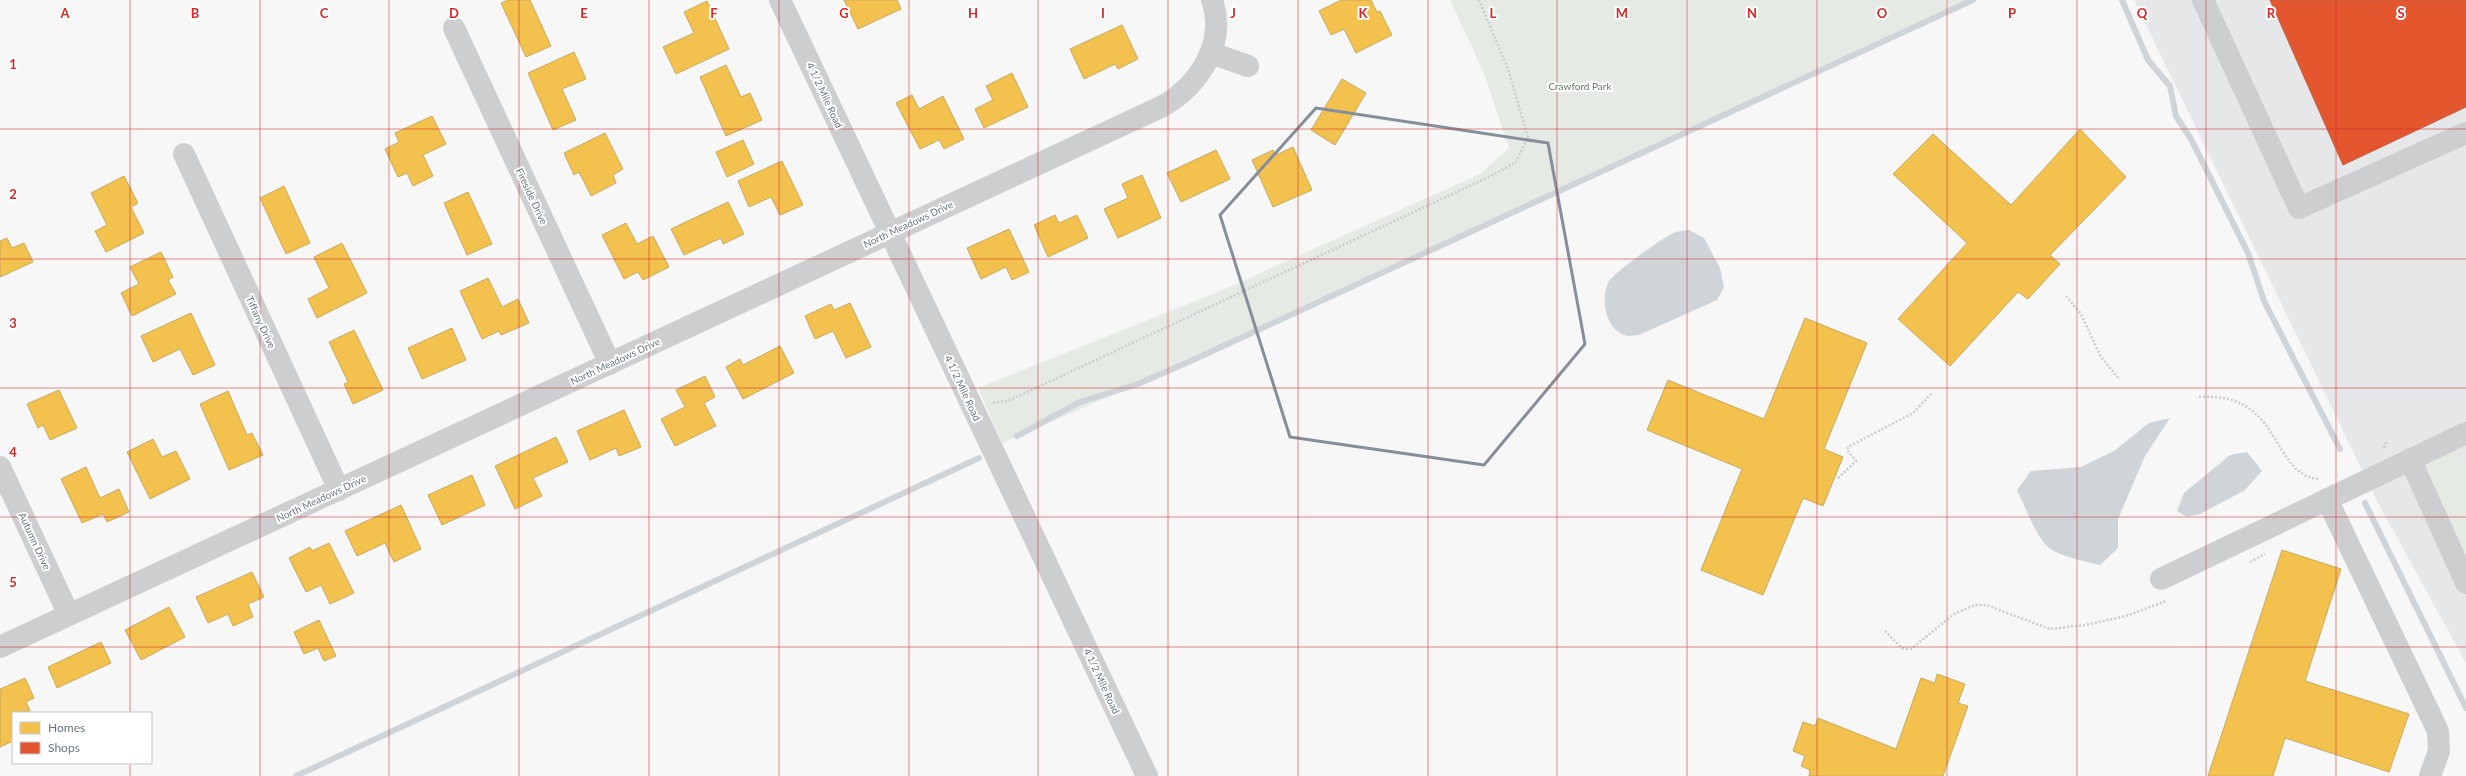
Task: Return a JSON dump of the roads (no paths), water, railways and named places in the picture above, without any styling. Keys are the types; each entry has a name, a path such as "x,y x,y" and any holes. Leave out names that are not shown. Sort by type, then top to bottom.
{"street":[{"name":"4 1/2 Mile Road","path":"780,0 1147,776"},
{"name":"North Meadows Drive","path":"0,647 1168,103 1177,98 1195,81 1211,53 1216,29 1212,0"},
{"path":"2203,0 2300,208 2466,132"},
{"name":"Fireside Drive","path":"454,28 610,364"},
{"path":"1211,53 1248,66"},
{"name":"Tiffany Drive","path":"184,154 339,490"},
{"path":"2160,579 2326,489 2410,458 2466,433"},
{"path":"2410,458 2466,583"},
{"name":"Autumn Drive","path":"0,467 69,615"},
{"path":"2326,489 2438,731 2439,751 2430,776"}],"waterway":[{"path":"1017,436 1080,402 1138,384 1193,360 1973,0"},
{"path":"2122,0 2148,60 2170,86 2176,116 2191,139 2248,253 2264,301 2340,449"},
{"path":"296,776 979,458"},
{"path":"2365,503 2466,708"}],"park label":[{"name":"Crawford Park","path":"1580,86"}]}
